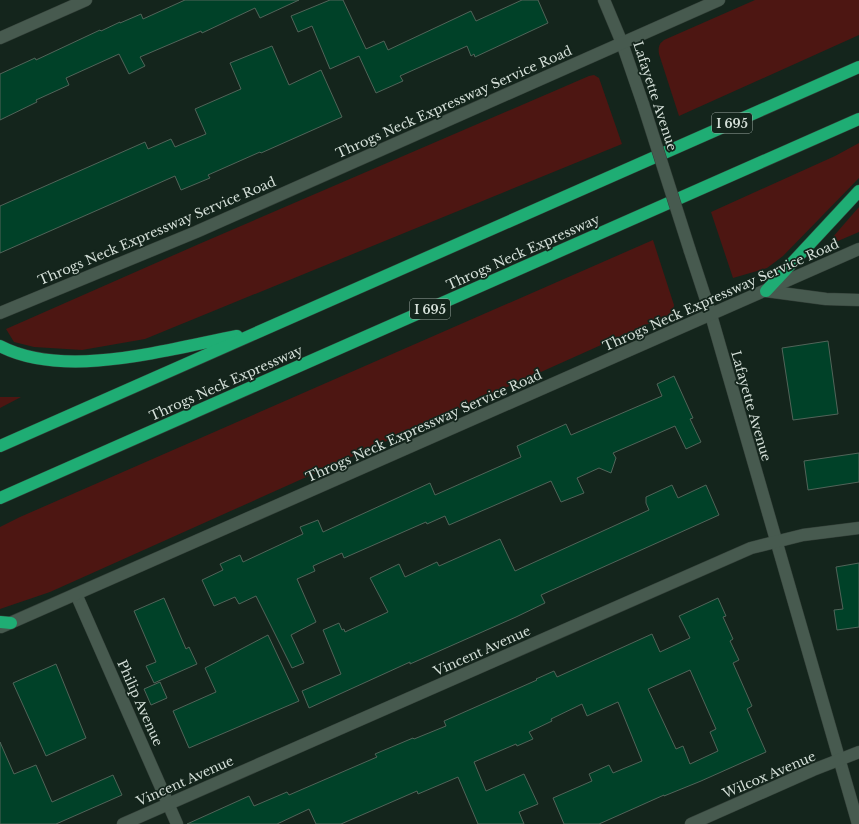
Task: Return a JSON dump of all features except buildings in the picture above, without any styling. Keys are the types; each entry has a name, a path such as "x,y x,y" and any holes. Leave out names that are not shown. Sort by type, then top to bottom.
{"highway":[{"name":"I 695","path":"0,446 859,67"},
{"name":"Throgs Neck Expressway","path":"0,498 859,119"},
{"path":"766,291 859,191"},
{"path":"0,346 32,357 100,361 130,357 258,332"}],"street":[{"path":"0,38 86,0"},
{"name":"Lafayette Avenue","path":"604,0 622,43 643,104 711,316 858,824"},
{"name":"Throgs Neck Expressway Service Road","path":"0,313 196,232 719,0"},
{"name":"Throgs Neck Expressway Service Road","path":"4,624 76,594 711,316 859,249"},
{"path":"766,291 826,299 859,300"},
{"name":"Vincent Avenue","path":"123,824 751,548 803,536 859,528"},
{"name":"Philip Avenue","path":"76,594 177,824"},
{"name":"Wilcox Avenue","path":"691,824 859,752"}],"shaded area":[{"path":"755,0 859,0 859,35 679,116 659,54 660,44 664,40"},
{"path":"594,75 599,78 622,144 145,339 82,350 34,347 14,342 6,329 199,244"},
{"path":"859,143 859,178 783,256 767,268 733,278 711,212 835,156"},
{"path":"859,207 859,232 831,244 832,238"},
{"path":"653,240 674,305 673,311 668,315 50,592 0,609 0,527"},
{"path":"0,397 21,397 0,408"}]}
